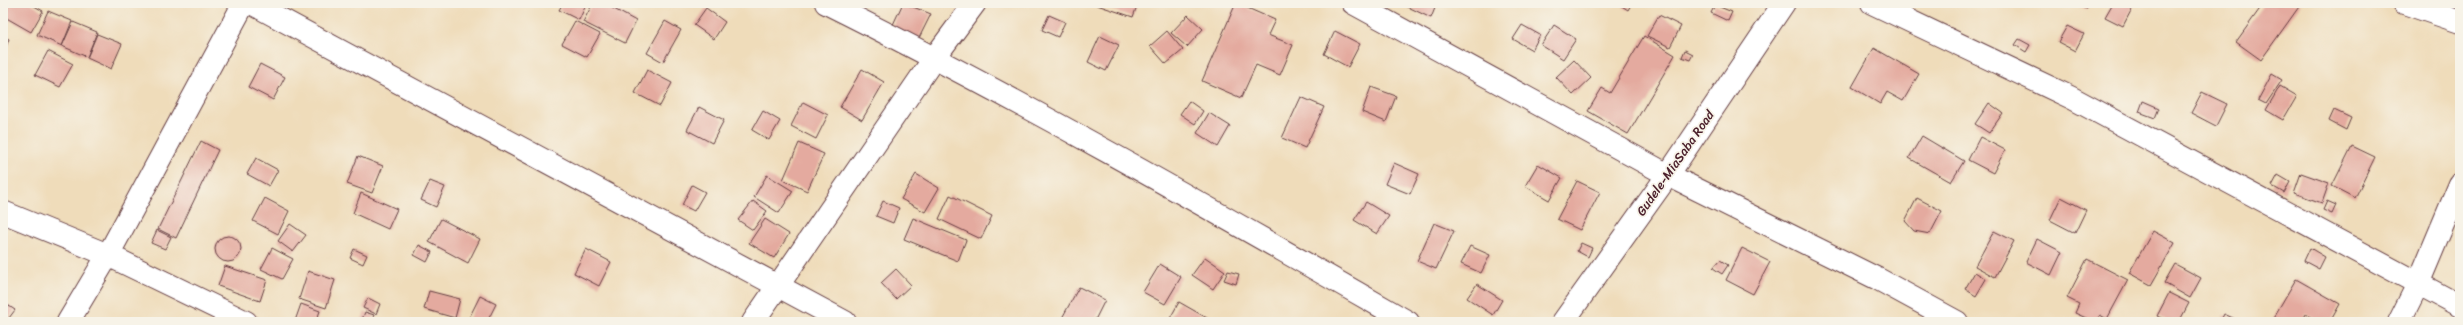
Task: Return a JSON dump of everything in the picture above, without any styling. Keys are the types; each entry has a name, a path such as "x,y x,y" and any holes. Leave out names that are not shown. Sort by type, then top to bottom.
{"street":[{"path":"68,322 108,255 244,3"},
{"path":"251,3 777,287 845,322"},
{"path":"826,3 935,57 1138,167 1408,322"},
{"path":"753,322 935,57 975,3"},
{"path":"1354,3 1668,175 1878,279 1957,322"},
{"name":"Gudele-MiaSaba Road","path":"1563,322 1668,175 1784,3"},
{"path":"1872,3 2072,98 2460,306"},
{"path":"2404,3 2460,22"},
{"path":"2398,322 2418,284 2460,184"},
{"path":"3,212 108,255 246,322"}],"building":[{"path":"3,3 29,3 43,11 31,32 3,16"},
{"path":"563,3 587,3 579,20 559,10"},
{"path":"593,3 603,3 636,21 625,43 583,22"},
{"path":"903,3 931,14 917,42 891,29"},
{"path":"1091,3 1138,3 1133,17"},
{"path":"1236,3 1275,20 1268,35 1293,45 1280,75 1256,65 1241,98 1202,81"},
{"path":"1407,3 1437,3 1431,18 1406,6"},
{"path":"1617,3 1632,3 1628,10"},
{"path":"2070,3 2089,3 2087,9"},
{"path":"2113,3 2134,5 2123,26 2105,17"},
{"path":"2264,3 2301,4 2261,60 2236,42"},
{"path":"1715,5 1732,12 1728,21 1711,13"},
{"path":"706,8 725,22 714,39 694,25"},
{"path":"48,11 72,21 62,46 37,35"},
{"path":"1049,15 1065,22 1058,37 1042,30"},
{"path":"1188,15 1203,29 1187,47 1171,33"},
{"path":"1659,15 1681,26 1670,47 1647,36"},
{"path":"575,21 600,34 587,57 562,44"},
{"path":"665,21 681,30 663,62 647,53"},
{"path":"73,22 97,32 87,57 62,46"},
{"path":"1522,25 1540,35 1532,50 1513,39"},
{"path":"1554,25 1576,39 1563,59 1541,45"},
{"path":"2067,26 2084,34 2075,51 2058,42"},
{"path":"1167,31 1183,50 1166,64 1150,46"},
{"path":"1335,31 1360,44 1348,67 1324,54"},
{"path":"97,34 122,44 111,69 87,58"},
{"path":"3,36 9,39 3,55"},
{"path":"1100,36 1119,45 1106,71 1088,62"},
{"path":"1644,36 1675,55 1628,134 1588,111 1602,88 1610,93"},
{"path":"2019,39 2030,45 2026,52 2015,45"},
{"path":"1874,48 1919,74 1903,101 1887,92 1880,104 1852,87"},
{"path":"1685,50 1693,54 1690,60 1682,57"},
{"path":"48,51 73,64 60,87 35,75"},
{"path":"1574,60 1591,78 1573,95 1556,77"},
{"path":"260,64 285,77 273,100 248,87"},
{"path":"862,69 884,82 862,120 840,107"},
{"path":"647,70 672,83 660,106 635,93"},
{"path":"2272,74 2282,80 2266,104 2258,100"},
{"path":"2280,86 2297,96 2283,120 2266,110"},
{"path":"1371,87 1396,96 1386,122 1362,112"},
{"path":"2202,92 2227,104 2216,126 2191,113"},
{"path":"1301,97 1324,107 1305,148 1282,138"},
{"path":"1189,101 1203,111 1195,124 1180,114"},
{"path":"2143,101 2159,108 2155,118 2139,112"},
{"path":"803,102 828,115 816,139 791,126"},
{"path":"1989,103 2003,113 1989,133 1975,124"},
{"path":"699,107 724,120 712,143 687,130"},
{"path":"2334,110 2351,118 2346,130 2329,121"},
{"path":"763,111 780,121 769,140 752,130"},
{"path":"1209,113 1230,126 1218,147 1197,133"},
{"path":"1922,136 1964,161 1951,182 1909,158"},
{"path":"1980,137 2005,150 1993,173 1968,160"},
{"path":"201,141 218,150 176,238 158,229"},
{"path":"799,143 824,154 807,191 783,180"},
{"path":"2352,146 2375,157 2355,198 2332,186"},
{"path":"358,156 383,166 372,193 347,184"},
{"path":"256,158 278,170 269,186 247,174"},
{"path":"1394,163 1419,174 1410,194 1385,184"},
{"path":"1538,164 1562,178 1549,200 1525,186"},
{"path":"2301,173 2329,183 2322,203 2294,193"},
{"path":"916,174 939,188 925,212 901,199"},
{"path":"767,175 793,191 779,213 754,197"},
{"path":"2278,175 2290,182 2284,193 2272,186"},
{"path":"430,181 445,187 436,207 421,200"},
{"path":"1577,181 1600,192 1580,230 1557,219"},
{"path":"692,185 705,192 694,211 682,205"},
{"path":"361,193 397,209 388,229 353,213"},
{"path":"950,195 992,216 981,239 939,219"},
{"path":"2061,197 2086,210 2075,233 2050,220"},
{"path":"265,198 289,211 278,234 253,221"},
{"path":"1917,198 1942,211 1930,234 1914,231 1905,221"},
{"path":"753,201 767,211 753,230 738,220"},
{"path":"883,201 899,208 893,223 876,216"},
{"path":"2327,201 2336,205 2332,214 2323,210"},
{"path":"1366,202 1389,216 1377,234 1354,220"},
{"path":"913,218 966,240 958,261 904,239"},
{"path":"441,219 480,239 468,263 429,242"},
{"path":"765,219 789,234 774,258 749,243"},
{"path":"1434,223 1454,231 1436,269 1417,261"},
{"path":"290,224 306,235 293,252 278,241"},
{"path":"157,230 171,237 165,249 151,243"},
{"path":"1994,231 2014,241 1995,277 1975,266"},
{"path":"2153,231 2175,243 2151,285 2129,273"},
{"path":"228,236 237,240 241,249 237,258 228,262 219,258 215,249 219,240"},
{"path":"2037,239 2062,252 2051,275 2026,262"},
{"path":"1581,243 1592,248 1588,257 1577,251"},
{"path":"419,245 432,252 427,262 414,255"},
{"path":"1470,246 1490,255 1481,273 1461,264"},
{"path":"272,248 293,259 282,279 261,269"},
{"path":"1742,248 1770,262 1753,294 1726,280"},
{"path":"2310,248 2325,257 2319,269 2304,261"},
{"path":"354,249 367,255 363,264 350,258"},
{"path":"586,249 611,262 599,286 574,273"},
{"path":"1205,257 1225,271 1213,289 1192,275"},
{"path":"2087,259 2128,280 2107,319 2100,315 2095,322 2075,313 2079,304 2067,298"},
{"path":"1720,260 1728,265 1722,274 1713,268"},
{"path":"1160,264 1181,277 1165,304 1143,292"},
{"path":"2175,264 2201,278 2190,298 2164,283"},
{"path":"225,266 267,280 260,301 218,286"},
{"path":"896,269 911,285 896,299 881,283"},
{"path":"308,271 335,280 326,308 299,299"},
{"path":"1228,271 1239,274 1236,284 1224,280"},
{"path":"1975,272 1986,279 1976,296 1965,289"},
{"path":"2296,279 2340,304 2330,322 2319,322 2305,314 2301,322 2271,322"},
{"path":"1477,284 1502,300 1493,315 1467,298"},
{"path":"1079,287 1105,300 1094,322 1070,322 1062,318"},
{"path":"429,291 460,299 455,318 424,309"},
{"path":"2169,293 2189,303 2179,322 2169,322 2157,316"},
{"path":"480,296 496,304 487,322 467,322"},
{"path":"368,298 380,304 376,314 363,308"},
{"path":"3,302 15,310 6,322 3,322"},
{"path":"1179,302 1214,322 1168,322"},
{"path":"301,304 320,311 316,322 295,321"},
{"path":"365,312 374,315 371,322 361,322"},
{"path":"2224,314 2242,322 2220,322"}]}
